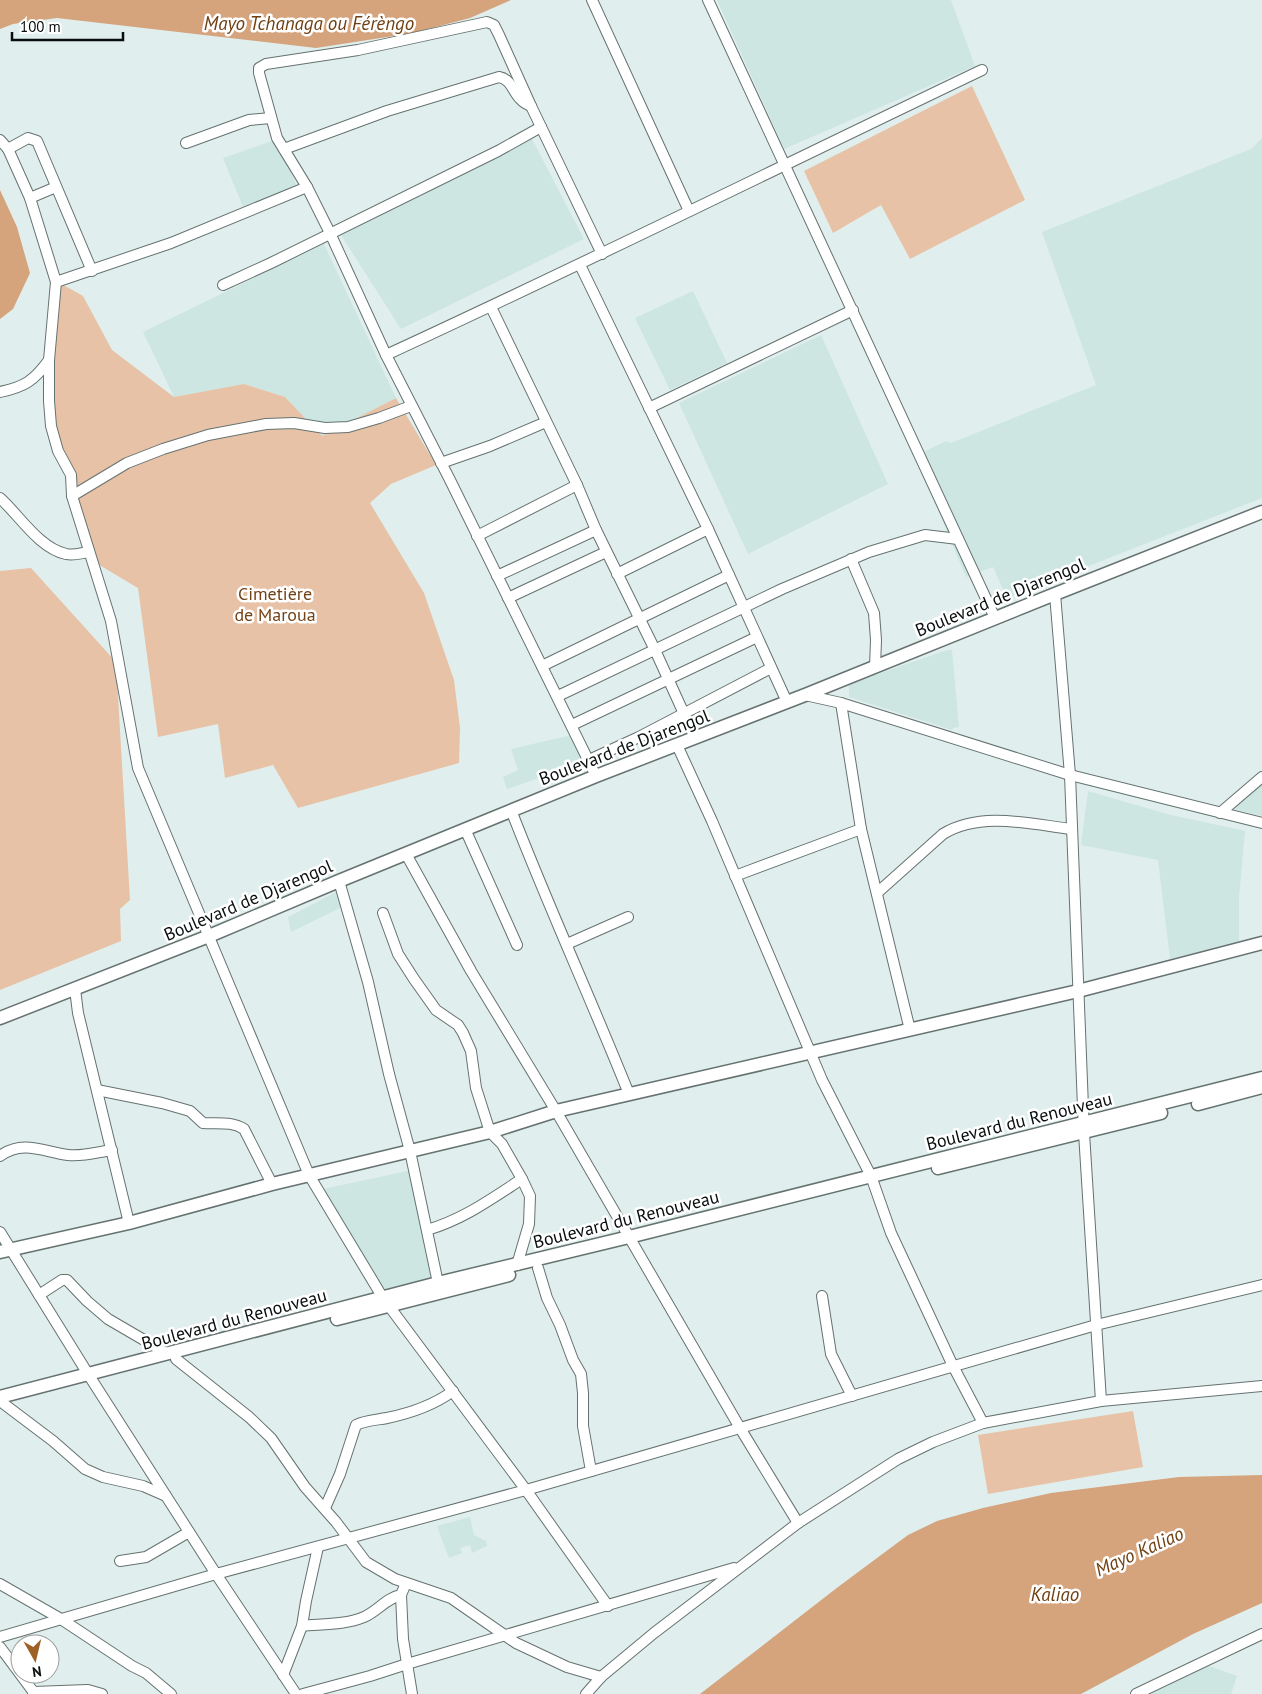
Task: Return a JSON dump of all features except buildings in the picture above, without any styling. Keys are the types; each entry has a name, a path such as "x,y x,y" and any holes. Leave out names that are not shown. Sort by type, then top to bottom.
{"main road":[{"name":"Boulevard de Djarengol","path":"0,1018 209,936 339,880 511,810 805,695 1262,512"},
{"path":"5,1250 130,1223 272,1184 490,1132 556,1111 811,1054 1078,991 1262,943"},
{"name":"Boulevard du Renouveau","path":"1084,1128 1262,1078"},
{"name":"Boulevard du Renouveau","path":"1,1402 386,1302 538,1268 631,1241 872,1180 1084,1128 1262,1088"},
{"name":"Boulevard du Renouveau","path":"386,1302 438,1283 631,1241"}],"street":[{"path":"592,0 689,211"},
{"path":"708,0 994,618"},
{"path":"596,776 558,696 386,355 330,233 307,188 277,138 259,68 358,50 488,22 494,25 602,254"},
{"path":"386,355 580,265 982,70"},
{"path":"284,149 387,111 499,77 508,80 521,101 531,106"},
{"path":"186,143 250,120 271,118"},
{"path":"223,285 498,151 542,127"},
{"path":"8,149 28,138 35,140 92,271"},
{"path":"0,140 8,149 30,198 56,282 48,401 52,426 58,451 71,475 72,496 111,621 138,768 310,1175 386,1302 526,1490 608,1606"},
{"path":"30,198 56,187"},
{"path":"56,282 171,244 307,188"},
{"path":"580,265 708,529 787,702"},
{"path":"491,307 577,485 606,552 655,650 695,738"},
{"path":"649,408 852,310"},
{"path":"0,392 30,382 50,360"},
{"path":"72,496 127,463 163,449 208,436 266,424 294,423 325,428 348,427 411,406"},
{"path":"441,463 490,446 546,422"},
{"path":"477,536 577,485"},
{"path":"0,498 34,534 54,549 65,554 76,555 89,552"},
{"path":"617,574 708,529"},
{"path":"497,576 596,530"},
{"path":"558,696 800,580 852,559 925,535 958,539"},
{"path":"508,598 606,552"},
{"path":"852,559 874,613 875,667"},
{"path":"542,666 640,620 729,575"},
{"path":"1055,594 1070,775 1084,1128 1101,1401"},
{"path":"572,725 757,637"},
{"path":"589,760 639,737 771,668"},
{"path":"805,695 841,704 1070,775 1262,823"},
{"path":"841,704 861,830 910,1030"},
{"path":"677,745 822,1080 872,1180 891,1233 953,1366 983,1423"},
{"path":"1220,813 1262,777"},
{"path":"511,810 538,879 629,1094"},
{"path":"877,893 943,834 961,825 992,821 1071,829"},
{"path":"465,829 517,944"},
{"path":"734,876 861,830"},
{"path":"406,854 470,971 556,1111 740,1428 798,1523"},
{"path":"339,880 368,982 389,1074 410,1151 438,1283"},
{"path":"384,914 398,954 414,979 436,1010 458,1025 463,1033 471,1051 476,1088 490,1132 502,1144 530,1196 529,1224 518,1265"},
{"path":"567,944 628,917"},
{"path":"75,989 78,1014 130,1223"},
{"path":"97,1090 162,1103 190,1111 203,1123 228,1123 241,1127 244,1129 272,1184"},
{"path":"0,1156 14,1148 42,1149 73,1156 112,1150"},
{"path":"428,1230 448,1224 470,1213 522,1179"},
{"path":"0,1232 5,1250 39,1295 216,1574 296,1694"},
{"path":"538,1268 547,1298 560,1325 573,1360 581,1374 583,1426 591,1471"},
{"path":"39,1295 62,1280 67,1280 90,1305 108,1319 172,1357 249,1417 271,1438 305,1487 325,1508 366,1562 389,1577 451,1598 516,1643 562,1665 601,1677"},
{"path":"0,1637 216,1574 526,1490 1096,1325 1262,1285"},
{"path":"822,1296 831,1354 852,1396"},
{"path":"586,1694 601,1677 654,1633 798,1523 898,1459 933,1442 983,1423 1101,1401 1162,1397 1262,1386"},
{"path":"325,1508 340,1474 356,1425 438,1402 453,1391"},
{"path":"1,1402 86,1470 103,1477 143,1486 166,1496"},
{"path":"120,1561 146,1557 189,1532"},
{"path":"283,1675 302,1626 318,1547"},
{"path":"303,1694 370,1676 743,1565"},
{"path":"406,1583 401,1595 406,1664 412,1694"},
{"path":"0,1584 61,1619 132,1666 146,1673 171,1694"},
{"path":"302,1626 357,1619 370,1613 390,1598 401,1595"},
{"path":"1136,1694 1262,1634"},
{"path":"0,1647 34,1693 88,1690 102,1694"}],"shaded area":[{"path":"717,0 951,0 975,66 784,149"},
{"path":"1262,138 1262,498 1007,598 993,567 966,577 915,456 946,441 951,443 1096,385 1042,232 1251,149"},
{"path":"532,139 584,239 401,329 339,232"},
{"path":"275,140 298,188 243,207 223,158"},
{"path":"324,244 396,398 322,437 285,397 244,384 174,397 143,332"},
{"path":"693,291 727,363 670,390 635,318"},
{"path":"821,335 888,484 748,554 679,403"},
{"path":"947,650 952,650 959,727 952,730 849,697 849,684"},
{"path":"572,735 585,762 507,789 503,777 518,770 511,749"},
{"path":"1262,780 1262,816 1229,808"},
{"path":"1088,791 1167,814 1245,831 1239,898 1239,941 1170,959 1158,860 1081,845"},
{"path":"338,891 344,906 291,932 288,917"},
{"path":"412,1170 436,1281 383,1292 323,1189"},
{"path":"470,1517 474,1535 486,1541 487,1546 472,1553 470,1545 460,1548 462,1553 449,1558 437,1526"},
{"path":"1207,1665 1237,1676 1231,1694 1149,1694 1153,1688"}],"green space":[{"path":"972,86 1025,200 910,259 881,205 833,233 804,171"},
{"name":"Cimetière de Maroua","path":"58,282 83,296 112,350 174,397 244,384 285,397 322,436 396,398 436,465 391,484 370,503 424,593 454,680 460,728 459,763 298,808 273,765 225,778 218,724 158,737 138,588 96,563 74,496 55,450 52,367"},
{"path":"31,568 116,662 130,900 120,909 121,941 0,990 0,571"},
{"path":"1133,1411 1143,1467 988,1494 978,1435"}],"water":[{"name":"Mayo Tchanaga ou Férèngo","path":"0,0 511,0 470,18 413,33 316,48 57,18 13,24 0,29"},
{"path":"0,190 17,227 30,273 13,309 0,319"},
{"name":"Kaliao","path":"1262,1475 1262,1603 1193,1634 1081,1694 700,1694 908,1535 937,1521 983,1508 1051,1493 1179,1477"}],"water label":[{"name":"Mayo Kaliao","path":"1139,1551"}]}
